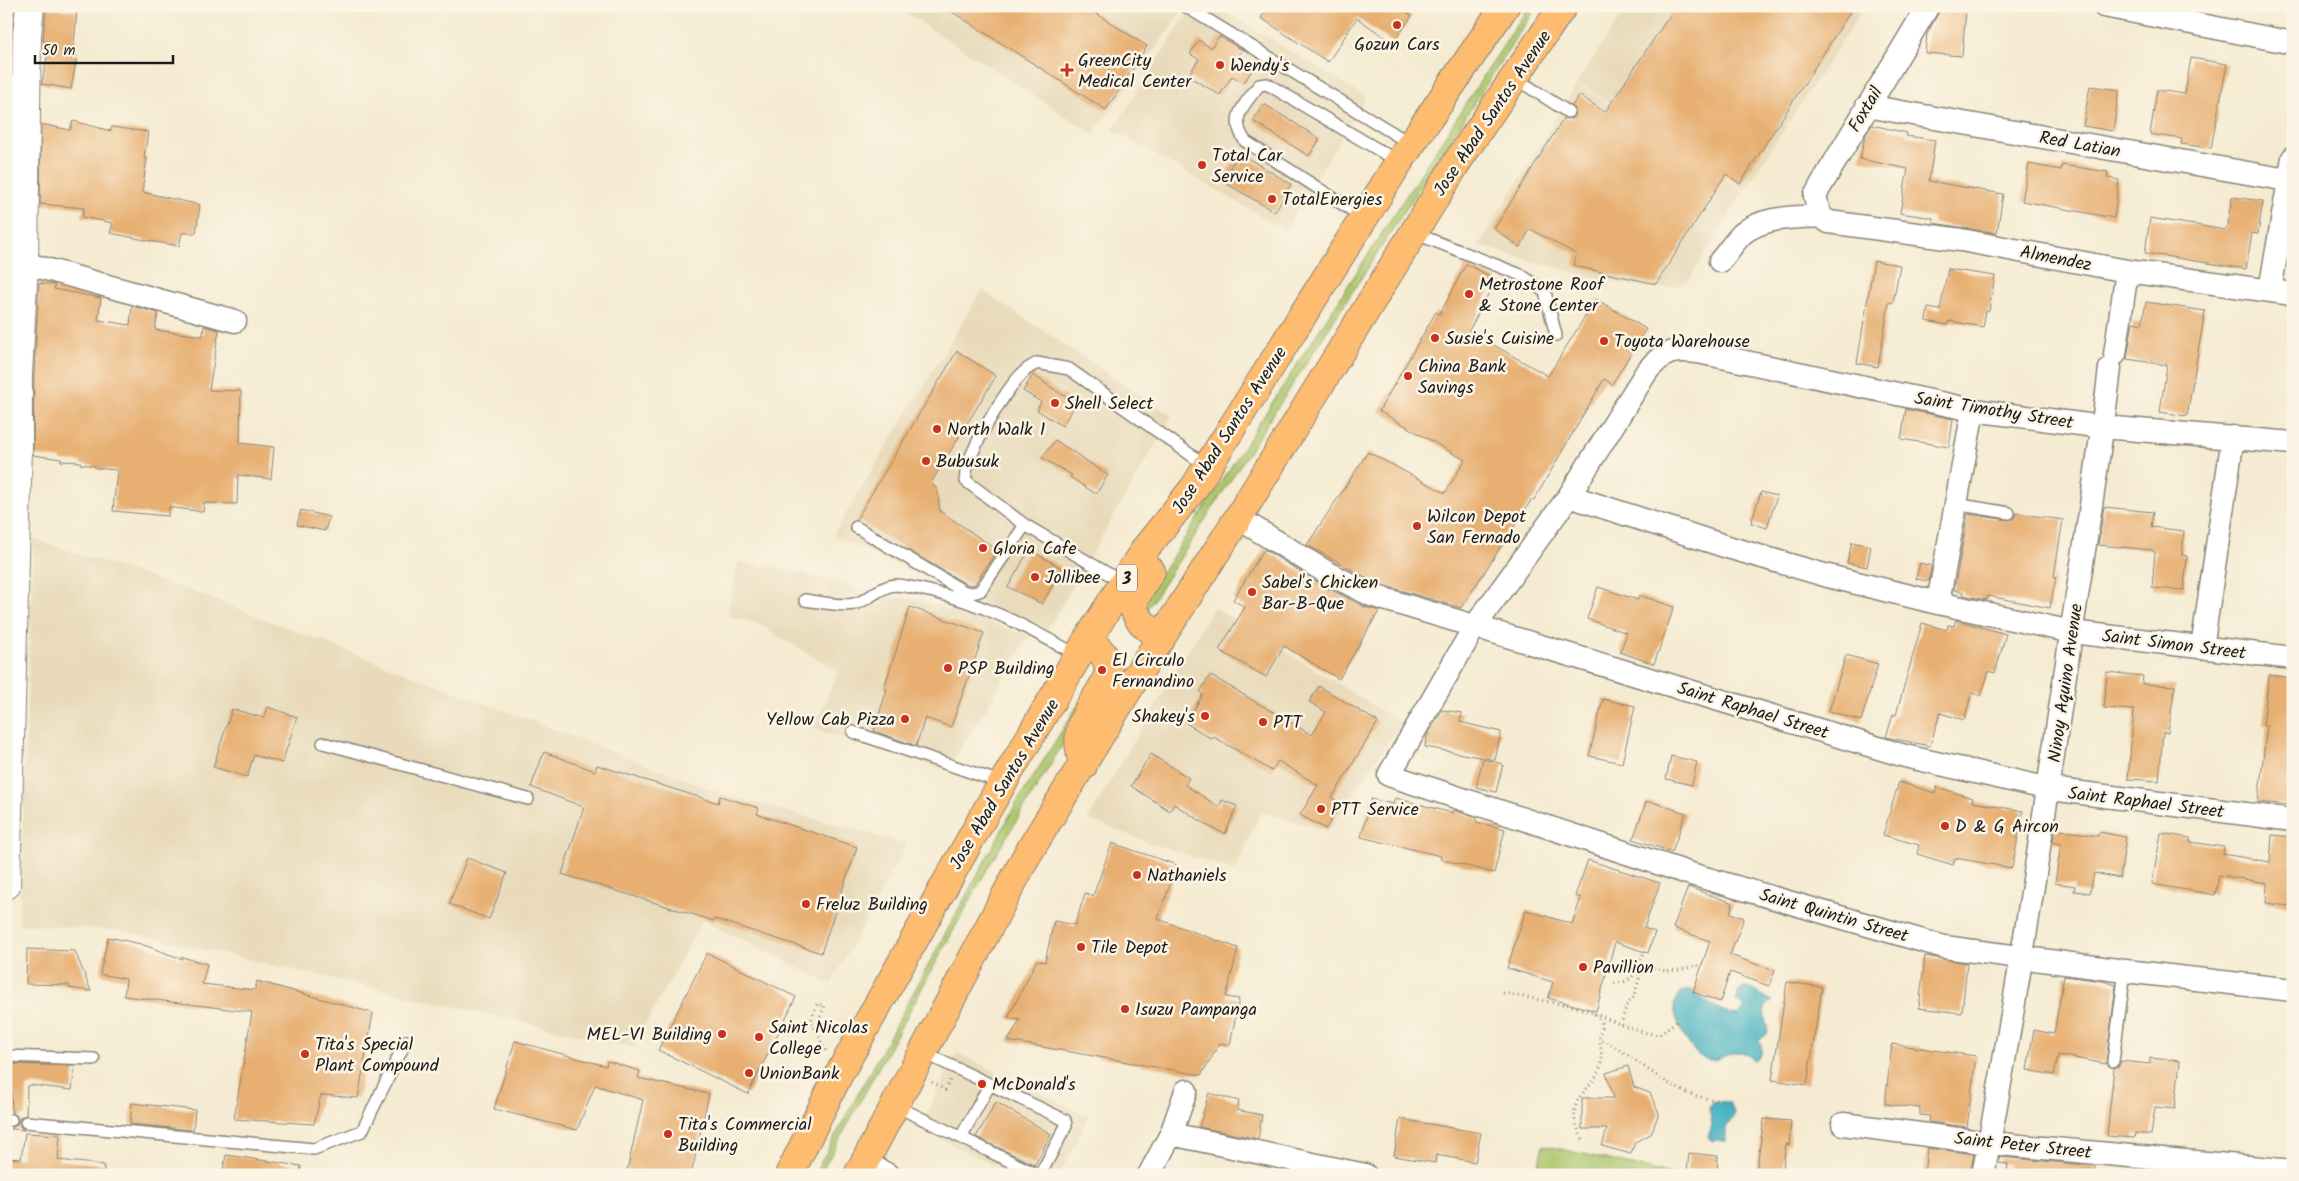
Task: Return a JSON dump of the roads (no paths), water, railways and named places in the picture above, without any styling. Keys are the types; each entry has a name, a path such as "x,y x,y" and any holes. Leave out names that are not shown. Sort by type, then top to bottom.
{"highway":[{"name":"Jose Abad Santos Avenue","path":"789,1175 838,1076 1003,783 1083,647 1145,549 1194,488 1208,467 1405,153 1505,6"},
{"name":"Jose Abad Santos Avenue","path":"861,1168 1026,855 1238,518 1459,159 1563,6"},
{"path":"1145,549 1153,555 1155,562 1135,596 1133,606 1138,619 1161,638"},
{"path":"1083,647 1106,656 1110,668 1103,686 1082,725 1080,749 1083,766"}],"street":[{"path":"6,885 18,447 18,374 24,263 27,35 30,6"},
{"name":"Foxtail","path":"1820,216 1815,196 1928,6"},
{"path":"2104,6 2293,43"},
{"name":"Red Latian","path":"1867,106 2291,181"},
{"path":"2270,290 2291,181 2293,158"},
{"path":"1720,261 1741,235 1756,224 1773,220 1820,216"},
{"name":"Almendez","path":"1820,216 1829,222 1961,240 2127,271 2293,294"},
{"path":"24,263 235,321"},
{"name":"Ninoy Aquino Avenue","path":"1983,1175 2050,789 2112,361 2127,271"},
{"name":"Saint Timothy Street","path":"1389,775 1476,626 1570,496 1647,371 1659,357 1677,350 1698,352 1973,410 2103,427 2293,443"},
{"path":"1938,603 1973,410"},
{"path":"2202,648 2233,437"},
{"name":"Saint Simon Street","path":"1570,496 1801,569 1938,603 2072,632 2293,658"},
{"name":"Saint Raphael Street","path":"1238,518 1326,572 1371,595 1404,607 1476,626 1905,756 2050,789 2293,820"},
{"name":"Saint Quintin Street","path":"1389,775 1691,874 1944,947 2125,971 2293,990"},
{"path":"1149,1175 1171,1134 1186,1092"},
{"name":"Saint Peter Street","path":"1843,1124 1989,1143 2293,1171"},
{"path":"1171,1134 1365,1175"},
{"path":"861,1168 888,1175"}],"lane":[{"path":"1185,6 1288,71 1405,153"},
{"path":"1276,89 1288,71"},
{"path":"1513,77 1568,112"},
{"path":"1364,218 1246,141 1238,128 1237,119 1243,107 1259,85 1267,84 1405,153"},
{"path":"1413,233 1521,275 1545,292 1556,335"},
{"path":"1124,583 1025,525 970,486 964,476 982,433 1005,394 1023,372 1037,363 1069,369 1208,467"},
{"path":"1956,504 2008,513"},
{"path":"856,528 963,591 972,593 980,592 1025,525"},
{"path":"805,600 853,605 863,601 884,587 900,585 951,596 1083,647"},
{"path":"853,732 1003,783"},
{"path":"323,743 528,799"},
{"path":"2113,1061 2125,971"},
{"path":"26,1122 314,1149 362,1131 406,1041"},
{"path":"6,1056 94,1059"},
{"path":"894,1105 1039,1175 1066,1126 1065,1120 990,1084 917,1061"},
{"path":"960,1137 990,1084"}],"water":[{"path":"1747,987 1773,1001 1768,1004 1764,1015 1768,1033 1759,1041 1762,1049 1760,1056 1756,1060 1739,1052 1709,1060 1699,1056 1689,1044 1677,1021 1674,1007 1680,992 1691,990 1719,1009 1739,1015 1745,1007 1736,1001 1739,990"},
{"path":"1715,1101 1729,1102 1735,1114 1726,1128 1726,1142 1712,1141 1708,1137 1712,1125 1709,1108"}],"place":[{"name":"Gozun Cars","path":"1397,25"},
{"name":"Wendy's","path":"1220,65"},
{"name":"GreenCity Medical Center","path":"1067,70"},
{"name":"Total Car Service","path":"1202,165"},
{"name":"TotalEnergies","path":"1272,199"},
{"name":"Metrostone Roof & Stone Center","path":"1469,294"},
{"name":"Susie's Cuisine","path":"1435,338"},
{"name":"Toyota Warehouse","path":"1604,341"},
{"name":"China Bank Savings","path":"1408,376"},
{"name":"Shell Select","path":"1055,403"},
{"name":"North Walk 1","path":"937,429"},
{"name":"Bubusuk","path":"926,461"},
{"name":"Wilcon Depot San Fernado","path":"1417,526"},
{"name":"Gloria Cafe","path":"983,548"},
{"name":"Jollibee","path":"1035,577"},
{"name":"Sabel's Chicken Bar-B-Que","path":"1252,592"},
{"name":"PSP Building","path":"948,668"},
{"name":"El Circulo Fernandino","path":"1102,670"},
{"name":"Shakey's","path":"1205,716"},
{"name":"Yellow Cab Pizza","path":"905,719"},
{"name":"PTT","path":"1263,722"},
{"name":"PTT Service","path":"1321,809"},
{"name":"D & G Aircon","path":"1945,826"},
{"name":"Nathaniels","path":"1137,875"},
{"name":"Freluz Building","path":"806,904"},
{"name":"Tile Depot","path":"1081,947"},
{"name":"Pavillion","path":"1583,967"},
{"name":"Isuzu Pampanga","path":"1125,1009"},
{"name":"MEL-VI Building","path":"722,1034"},
{"name":"Saint Nicolas College","path":"759,1037"},
{"name":"Tita's Special Plant Compound","path":"305,1054"},
{"name":"UnionBank","path":"749,1073"},
{"name":"McDonald's","path":"982,1084"},
{"name":"Tita's Commercial Building","path":"668,1134"}]}
